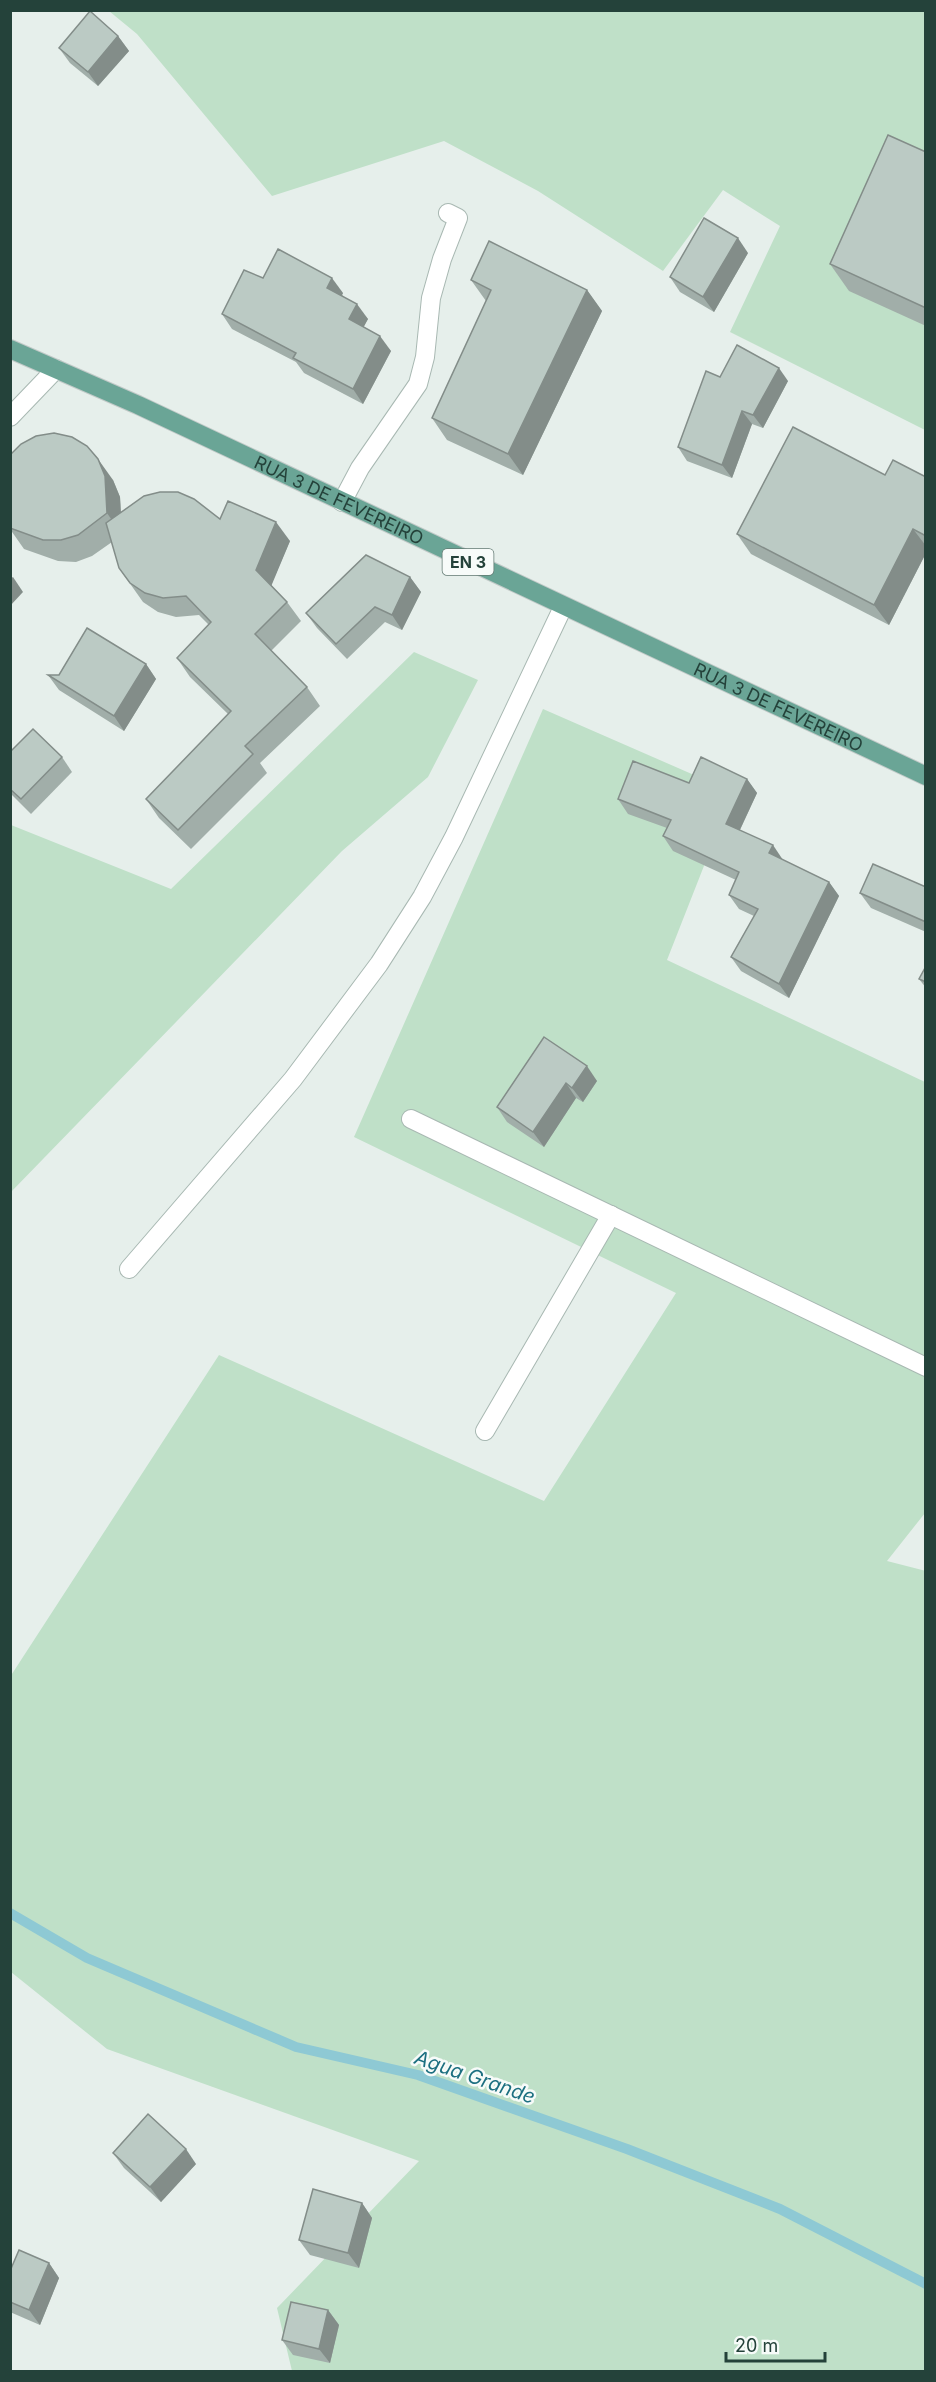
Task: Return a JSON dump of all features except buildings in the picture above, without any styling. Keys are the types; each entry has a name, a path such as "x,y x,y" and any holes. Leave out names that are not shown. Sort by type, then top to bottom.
{"main road":[{"name":"RUA 3 DE FEVEREIRO","path":"10,349 926,776"}],"street":[{"path":"342,502 360,468 418,384 425,357 431,298 441,260 458,218 448,213"},
{"path":"10,417 56,369"},
{"path":"129,1269 293,1079 379,964 422,897 454,837 563,607"},
{"path":"411,1119 926,1367"},
{"path":"485,1431 611,1215"}],"green space":[{"path":"109,11 925,11 925,430 730,332 780,226 723,190 663,271 538,191 444,141 272,196 137,34"},
{"path":"414,652 478,680 428,777 342,851 11,1192 11,825 171,889"},
{"path":"543,709 733,792 667,960 925,1082 925,1513 887,1561 926,1571 925,2371 292,2371 277,2308 419,2161 107,2049 11,1972 10,1677 219,1355 544,1501 676,1293 354,1137"}],"waterway":[{"name":"Agua Grande","path":"10,1913 87,1958 296,2047 418,2075 627,2149 780,2209 926,2284"}]}
